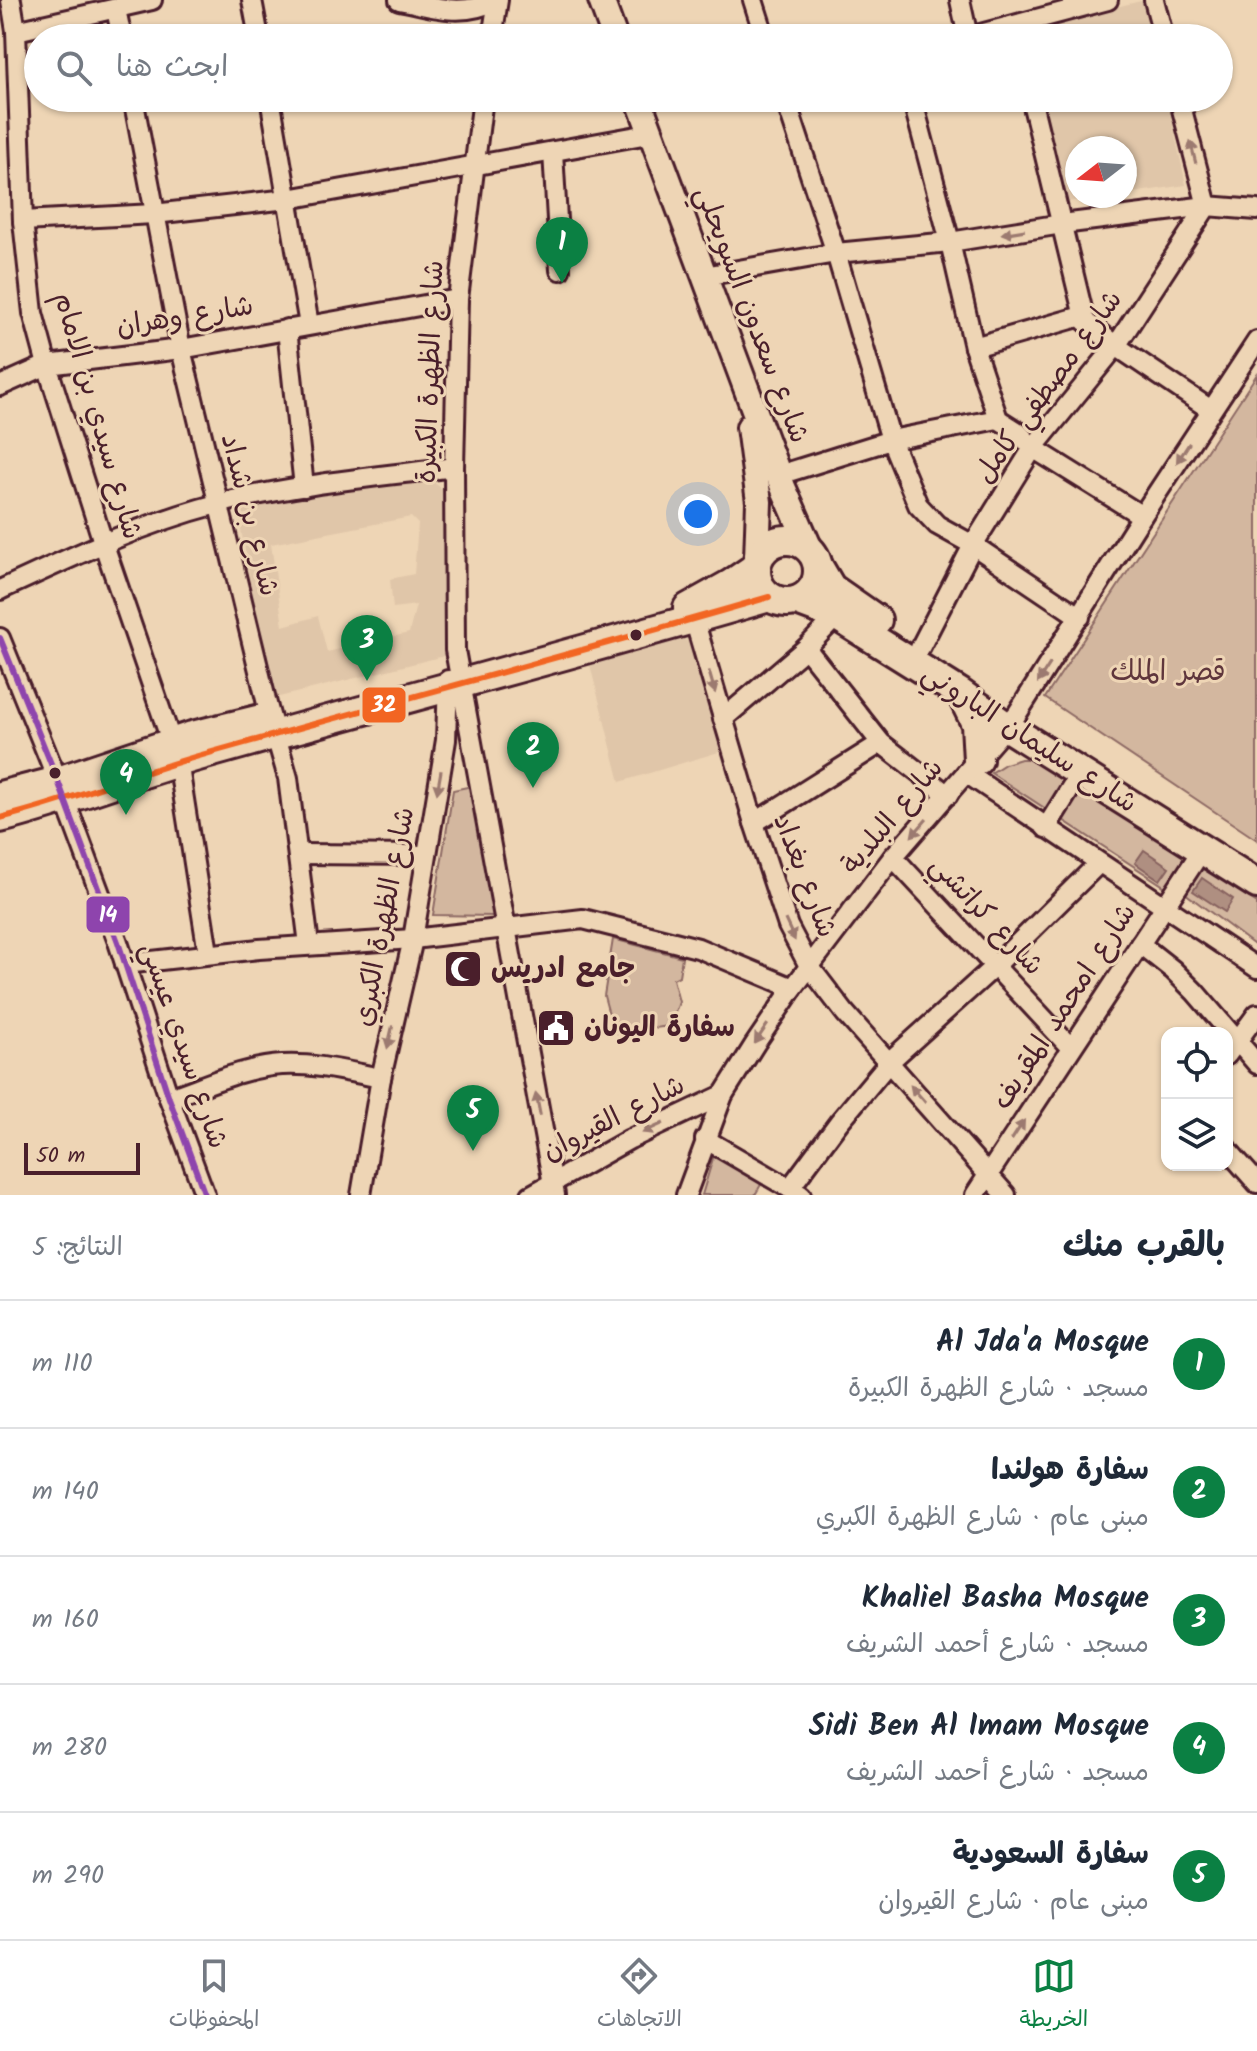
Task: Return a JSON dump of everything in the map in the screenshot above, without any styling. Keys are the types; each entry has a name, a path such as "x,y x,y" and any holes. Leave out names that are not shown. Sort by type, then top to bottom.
{"highway":[{"path":"7,805 61,791 175,752 455,671 690,614 805,597 816,583 815,559 803,544 782,540 763,550 756,563 690,614"},
{"name":"شارع سليمان الباروني","path":"815,559 831,588 920,648 1080,773 1257,884"},
{"path":"756,563 758,584 783,599"},
{"name":"شارع سليمان الباروني","path":"783,599 820,607 837,616 960,693 1138,787 1257,866"},
{"path":"960,693 976,724 972,767"}],"main road":[{"path":"592,1 599,24"},
{"path":"592,1 606,24"},
{"name":"شارع سعدون السويحلي","path":"634,112 747,418 759,502 756,563"},
{"name":"شارع سعدون السويحلي","path":"643,112 781,481 815,559"},
{"path":"759,502 765,520 779,520 786,510 781,481"}],"street":[{"name":"شارع سيدي بن الامام","path":"11,0 16,31 23,221 33,313 103,542 175,752 208,953"},
{"path":"48,24 152,0"},
{"path":"252,0 256,24"},
{"path":"399,0 456,11 471,11 498,0"},
{"path":"494,24 498,0"},
{"path":"753,0 761,24"},
{"path":"960,0 964,24"},
{"path":"1036,24 1108,0"},
{"path":"1154,0 1160,24"},
{"path":"116,9 119,24"},
{"path":"16,31 24,29"},
{"name":"شارع بن شداد","path":"136,112 181,349 288,778 309,945"},
{"path":"272,112 309,325"},
{"name":"شارع الظهرة الكبيرة","path":"455,671 454,467 458,299 481,112"},
{"path":"790,112 836,253 891,440 918,505 937,525 973,545 1080,617"},
{"path":"916,112 974,347 998,419 1017,431 1033,448 1142,516"},
{"path":"1034,112 1082,316 1116,346 1211,410"},
{"path":"1183,112 1207,206"},
{"path":"23,221 154,214 288,199 643,135"},
{"path":"553,152 560,270"},
{"path":"704,276 836,253 950,242 1207,206 1257,210"},
{"name":"شارع مصطفي كامل","path":"920,648 973,545 1033,448 1116,346 1207,206"},
{"name":"شارع وهران","path":"0,386 47,365 181,349 458,299"},
{"path":"974,347 1082,316"},
{"path":"287,329 304,487"},
{"name":"شارع البلدية","path":"686,1195 723,1095 793,988 893,857 1012,721 1257,341"},
{"path":"781,481 891,440 998,419"},
{"path":"0,590 103,542 218,504 304,487 454,467"},
{"name":"شارع بغداد","path":"690,614 788,926 809,966 845,1013 1006,1195"},
{"path":"723,719 806,648 837,616"},
{"name":"شارع سيدي عيسي","path":"0,638 125,964 205,1195"},
{"path":"806,648 881,743 948,795"},
{"path":"455,671 554,1188"},
{"name":"شارع الظهرة الكبري","path":"361,1195 381,1078 413,939 455,671"},
{"path":"446,740 470,737"},
{"path":"754,823 881,743"},
{"path":"972,767 1046,828 1257,968"},
{"path":"1046,828 1080,773"},
{"name":"شارع امحمد المقريف","path":"975,1195 1202,850"},
{"path":"298,854 425,855"},
{"name":"شارع كراتشي","path":"893,857 1071,1048"},
{"path":"705,1139 796,1191 839,1122 890,1061 994,967 1098,864"},
{"path":"125,964 208,953 413,939 583,919 698,948 793,988"},
{"path":"1140,944 1195,992 1218,1027"},
{"path":"1233,1047 1257,1014"},
{"path":"1233,1049 1257,1064"},
{"path":"169,1098 259,1068 283,1065 318,1067 381,1078"},
{"name":"شارع القيروان","path":"531,1195 554,1188 630,1139 723,1095"},
{"path":"1233,1156 1257,1183"}],"shaded area":[{"path":"1145,0 1150,24 1046,24"},
{"path":"1045,112 1170,112 1186,185 1137,192 1137,136 1065,136 1065,194"},
{"path":"432,481 450,495 444,656 271,699 237,507","holes":["411,517 418,524 414,574 390,579 393,608 416,605 409,633 327,652 318,616 283,626 271,544"]},
{"path":"684,639 692,644 722,751 620,782 590,665"},
{"path":"1144,850 1169,867 1160,880 1135,863"},
{"path":"1202,878 1233,899 1225,912 1193,891"}],"green space":[{"name":"قصر الملك","path":"1257,374 1257,840 1045,698"},
{"path":"1021,759 1034,759 1187,853 1167,888 991,773"},
{"path":"477,785 494,916 433,915 453,790"},
{"path":"1202,867 1257,903 1257,947 1185,893"},
{"path":"613,939 682,957 679,976 673,979 679,1002 670,1026 614,1033 604,996"},
{"path":"714,1155 763,1181 755,1195 702,1195"}],"transit line":[{"name":"32","path":"0,818 202,755 769,597"},
{"name":"14","path":"0,638 118,942 169,1098 205,1195"}],"place":[{"name":"Al Jda'a Mosque","path":"562,283"},
{"name":"Khaliel Basha Mosque","path":"367,681"},
{"name":"سفارة هولندا","path":"533,788"},
{"name":"Sidi Ben Al Imam Mosque","path":"126,815"},
{"name":"جامع ادريس","path":"463,969"},
{"name":"سفارة اليونان","path":"556,1028"},
{"name":"سفارة السعودية","path":"473,1151"}]}
